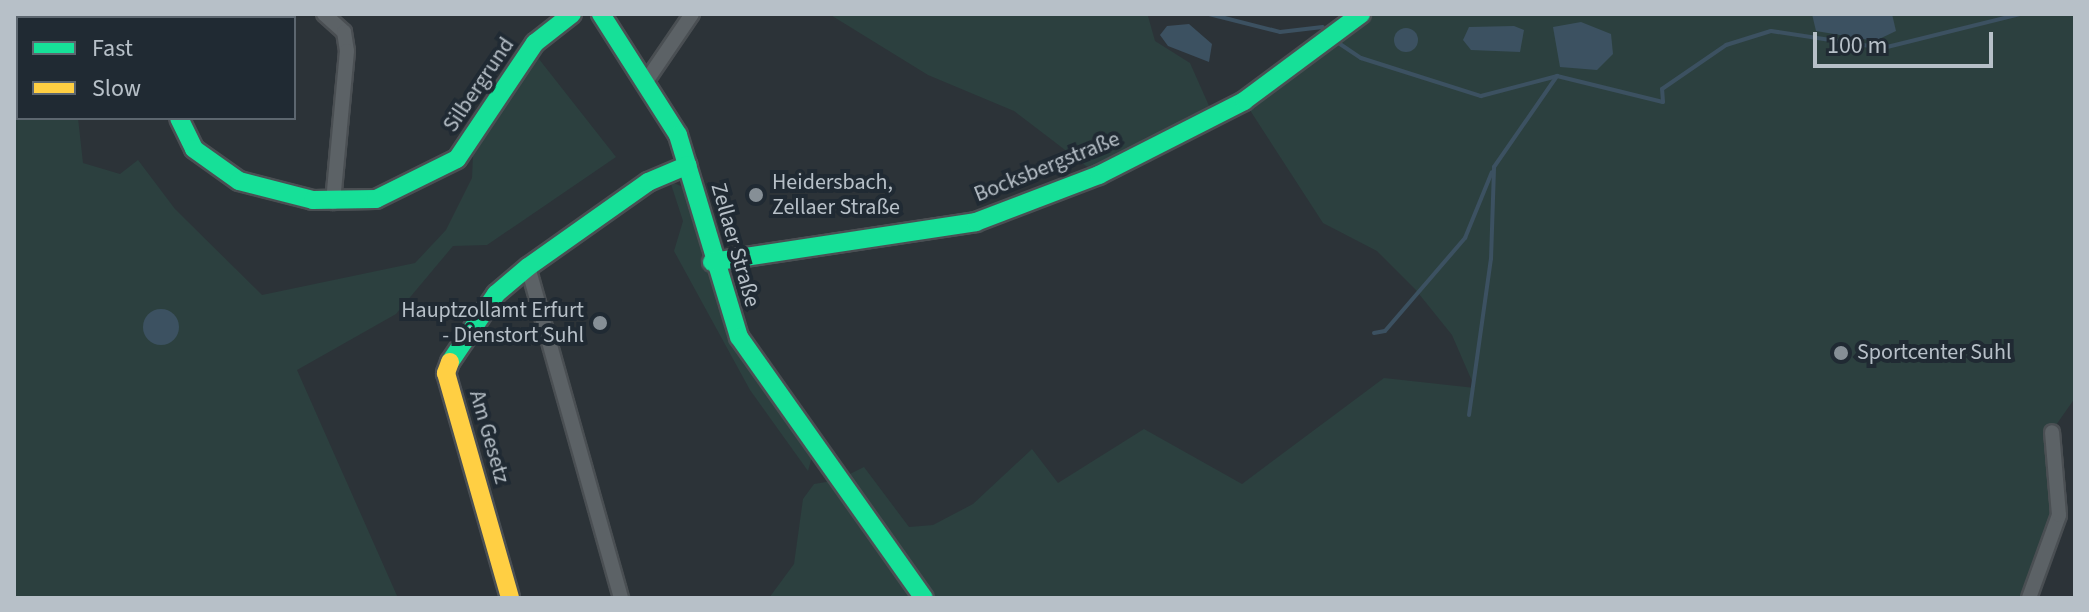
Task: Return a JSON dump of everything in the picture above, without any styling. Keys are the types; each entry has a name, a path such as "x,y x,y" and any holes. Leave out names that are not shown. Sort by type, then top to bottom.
{"street":[{"path":"324,14 344,32 347,51 333,202"},
{"name":"Silbergrund","path":"180,120 194,149 239,181 333,202 376,199 439,174 471,142 535,43 572,14"},
{"name":"Zellaer Straße","path":"601,14 647,80 688,165 712,262 739,337 924,598"},
{"path":"647,80 692,14"},
{"name":"Bocksbergstraße","path":"712,262 976,222 1085,181 1244,101 1361,14"},
{"name":"Am Gesetz","path":"510,598 446,373 496,294 528,267 648,182 688,165"},
{"path":"528,267 621,598"},
{"path":"2029,598 2059,515 2052,432"}],"green space":[{"path":"14,14 20,16 16,16 16,120 78,120 83,163 120,174 138,160 175,209 262,295 415,263 446,230 472,178 473,155 535,54 616,157 487,245 453,246 396,314 297,370 398,598 14,598"},
{"path":"829,14 1148,16 1155,41 1190,63 1210,108 1090,169 1014,111 928,75"},
{"path":"1361,14 2075,14 2075,398 2049,435 2059,515 2028,598 931,598 844,477 864,467 909,527 933,525 973,504 1032,449 1058,483 1144,429 1242,484 1384,378 1475,388 1452,335 1415,289 1377,251 1323,223 1244,101"},
{"path":"670,181 689,190 709,271 813,453 808,471 750,390 674,251 683,221"},
{"path":"832,481 915,598 769,598 794,564 803,499 814,484"}],"water":[{"path":"1812,14 1892,14 1896,31 1875,41 1816,31"},
{"path":"1581,22 1611,34 1613,54 1597,70 1560,67 1553,27"},
{"path":"1189,24 1212,44 1209,62 1168,46 1160,35 1167,26"},
{"path":"1514,26 1524,30 1520,52 1471,50 1463,40 1469,27"},
{"path":"1406,28 1415,31 1418,40 1415,49 1406,52 1397,49 1394,40 1397,31"},
{"path":"161,309 174,314 179,327 174,340 161,345 148,340 143,327 148,314"}],"waterway":[{"path":"1209,14 1280,32 1323,27"},
{"path":"1337,42 1361,58 1481,96 1557,76 1663,102 1662,89 1726,45 1771,31 1883,48 2020,14"},
{"path":"1469,415 1491,259 1494,167 1557,76"},
{"path":"1374,333 1385,331 1465,238 1492,172"}],"traffic: fast":[{"path":"180,120 194,149 239,181 313,200 376,199 457,159 535,43 572,14"},
{"path":"601,14 678,135 739,337 924,598"},
{"path":"712,262 976,222 1099,175 1244,101 1361,14"},
{"path":"450,362 496,294 528,267 648,182 688,165"}],"traffic: slow":[{"path":"450,362 446,373 510,598"}],"place":[{"name":"Heidersbach, Zellaer Straße","path":"756,195"},
{"name":"Hauptzollamt Erfurt - Dienstort Suhl","path":"600,323"},
{"name":"Sportcenter Suhl","path":"1841,353"}]}
